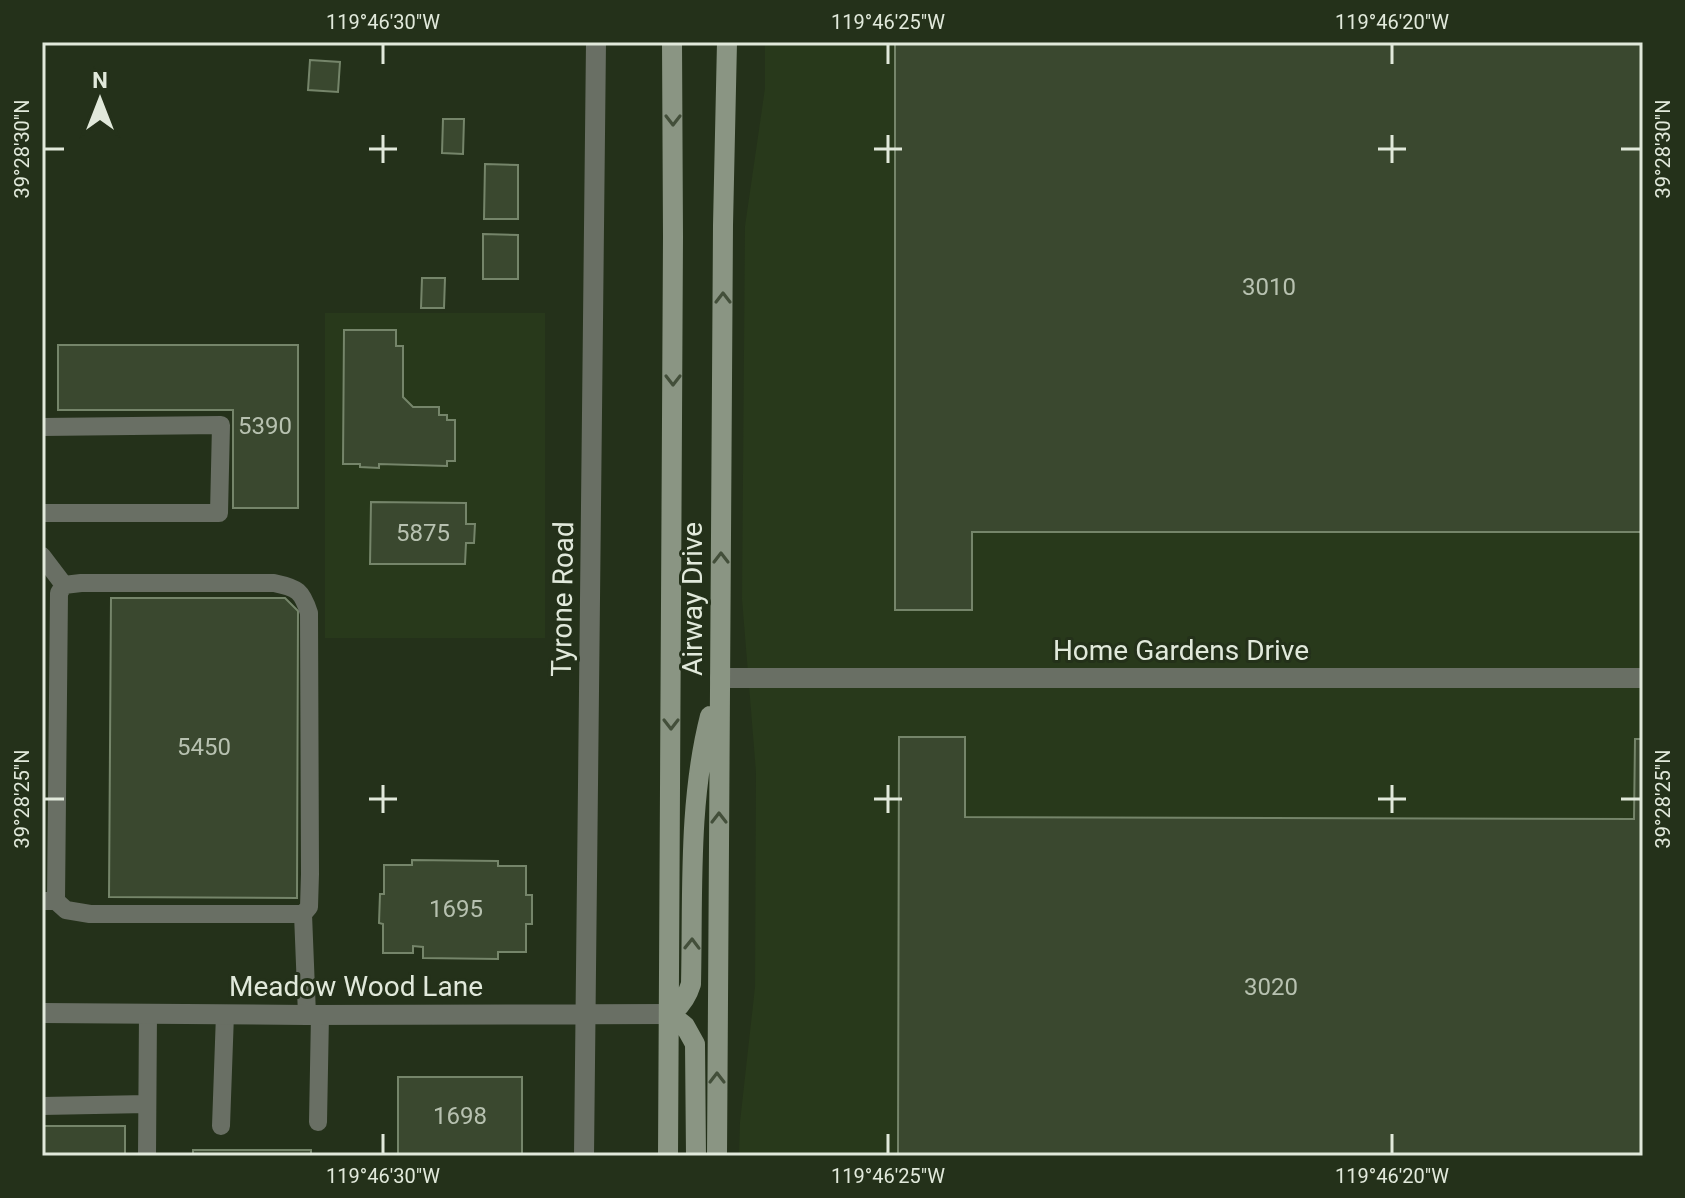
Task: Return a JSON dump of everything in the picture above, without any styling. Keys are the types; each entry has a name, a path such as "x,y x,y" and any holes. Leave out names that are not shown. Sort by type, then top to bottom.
{"main road":[{"name":"Airway Drive","path":"668,1156 672,42"},
{"name":"Airway Drive","path":"717,1156 727,42"},
{"path":"696,1156 695,1044 685,1026 670,1014 687,996 691,984 699,778 707,727 720,678"}],"street":[{"name":"Tyrone Road","path":"584,1156 596,42"},
{"name":"Home Gardens Drive","path":"720,678 1643,678"},
{"name":"Meadow Wood Lane","path":"42,1013 670,1014"}],"lane":[{"path":"42,427 221,425 219,513 42,513"},
{"path":"42,556 64,585"},
{"path":"64,585 274,583 292,587 303,596 309,613 310,874 309,907 303,914 314,1015 318,1122"},
{"path":"64,585 59,593 49,901 66,910 90,914 303,914"},
{"path":"147,1156 148,1013"},
{"path":"221,1126 225,1014"},
{"path":"42,1106 147,1104"}],"shaded area":[{"path":"765,42 1643,42 1643,1156 739,1156 755,987 756,772 742,599 745,226 765,88"},
{"path":"325,313 545,313 545,638 325,638"}],"building":[{"path":"895,42 1643,42 1643,532 972,532 972,610 895,610"},
{"path":"310,60 340,62 338,92 308,90"},
{"path":"443,119 464,119 463,154 442,153"},
{"path":"485,164 518,165 518,219 484,219"},
{"path":"483,234 518,235 518,279 483,279"},
{"path":"422,278 445,278 444,308 421,308"},
{"path":"344,330 396,330 396,346 403,346 403,397 413,407 439,407 439,415 455,420 455,461 447,461 447,466 379,464 379,468 343,464"},
{"path":"58,345 298,345 298,508 233,508 233,410 58,410"},
{"path":"371,502 466,503 466,524 475,524 474,543 466,543 465,564 370,564"},
{"path":"111,598 285,598 298,611 297,898 109,897"},
{"path":"899,737 965,737 965,817 1634,819 1635,739 1643,739 1643,1156 898,1156"},
{"path":"412,860 498,861 498,866 526,866 526,895 532,895 532,924 526,924 526,952 498,952 498,959 423,958 423,947 413,946 413,953 383,953 383,924 379,923 380,894 384,894 384,865 412,865"},
{"path":"398,1077 522,1077 522,1156 398,1156"},
{"path":"42,1126 125,1126 125,1156 42,1156"},
{"path":"193,1150 311,1150 311,1156 193,1156"}]}
